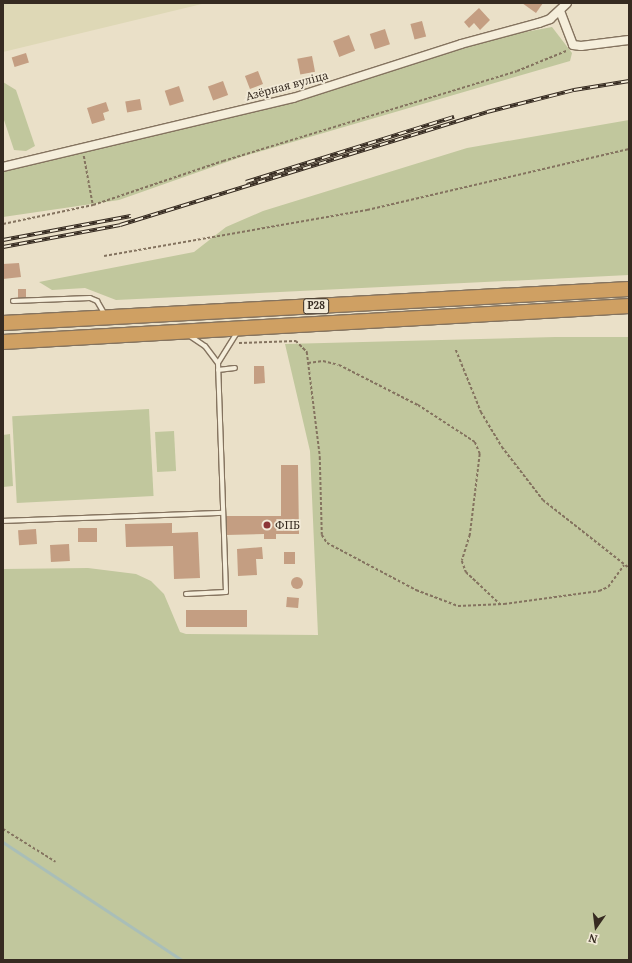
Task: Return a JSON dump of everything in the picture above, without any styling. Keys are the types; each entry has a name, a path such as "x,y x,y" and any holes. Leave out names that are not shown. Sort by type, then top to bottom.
{"highway":[{"name":"Р28","path":"3,323 629,289"},
{"name":"Р28","path":"3,342 629,306"}],"street":[{"name":"Азёрная вуліца","path":"3,167 83,150 184,122 293,98 461,44 539,23 560,11 567,3"},
{"path":"560,11 570,40 581,46 629,40"}],"lane":[{"path":"13,301 95,298 106,318"},
{"path":"186,594 226,592 218,363 228,343 240,329"},
{"path":"183,332 205,346 218,363"},
{"path":"218,370 235,368"},
{"path":"3,521 223,513"}],"path":[{"path":"3,224 93,205 223,161 517,71 581,46"},
{"path":"104,256 367,210 629,149"},
{"path":"83,150 93,205"},
{"path":"228,343 296,341 307,352 320,457 322,535 327,543 358,557 385,576 458,606 501,604 599,591 608,587 624,565"},
{"path":"456,350 481,412 517,468 543,500 629,568"},
{"path":"308,363 323,361 339,365 418,406 475,442 480,454 470,535 462,561 466,572 501,604"},
{"path":"3,829 56,862"}],"shaded area":[{"path":"3,3 206,3 3,52"}],"green space":[{"path":"552,27 572,53 570,61 241,157 119,200 3,217 3,167 293,98 461,44"},
{"path":"3,82 16,90 35,146 26,151 14,150 3,117"},
{"path":"629,120 629,275 116,300 85,288 52,290 39,282 194,252 226,227 263,211 467,148"},
{"path":"555,337 629,337 629,960 3,960 3,569 88,568 136,574 151,581 164,594 180,632 186,634 318,635 310,451 285,344"},
{"path":"149,409 154,496 17,503 12,416"},
{"path":"174,431 176,471 157,472 155,432"},
{"path":"10,434 13,486 3,487 3,435"}],"building":[{"path":"522,3 543,3 536,13"},
{"path":"479,8 490,20 480,30 474,23 469,28 464,22"},
{"path":"422,21 426,36 415,40 410,24"},
{"path":"385,29 390,44 375,49 370,34"},
{"path":"349,35 355,51 339,57 333,41"},
{"path":"26,53 29,63 15,67 12,57"},
{"path":"312,56 315,72 300,75 297,59"},
{"path":"258,71 263,84 250,89 245,76"},
{"path":"223,81 228,95 213,101 208,86"},
{"path":"179,86 184,101 170,106 165,91"},
{"path":"140,99 142,110 127,112 125,102"},
{"path":"106,102 109,111 103,113 105,120 92,124 87,108"},
{"path":"19,263 21,277 3,279 3,264"},
{"path":"18,289 26,289 26,298 18,298"},
{"path":"254,366 264,366 265,383 254,384"},
{"path":"281,465 298,465 299,534 276,534 276,539 264,539 264,534 226,535 225,516 281,516"},
{"path":"172,523 172,533 198,532 200,578 174,579 173,546 126,547 125,524"},
{"path":"78,528 97,528 97,542 78,542"},
{"path":"36,529 37,544 19,545 18,530"},
{"path":"69,544 70,561 51,562 50,545"},
{"path":"262,547 263,559 256,559 257,575 238,576 237,549"},
{"path":"284,552 295,552 295,564 284,564"},
{"path":"295,577 299,577 303,583 299,589 295,589 291,585 291,581"},
{"path":"287,597 299,598 298,608 286,607"},
{"path":"186,610 247,610 247,627 186,627"}],"waterway":[{"path":"3,842 182,960"}],"railway":[{"path":"3,247 120,225 487,112 574,90 629,81"},
{"path":"246,182 454,117"},
{"path":"3,240 131,216"}],"place":[{"name":"ФПБ","path":"267,525"}]}
